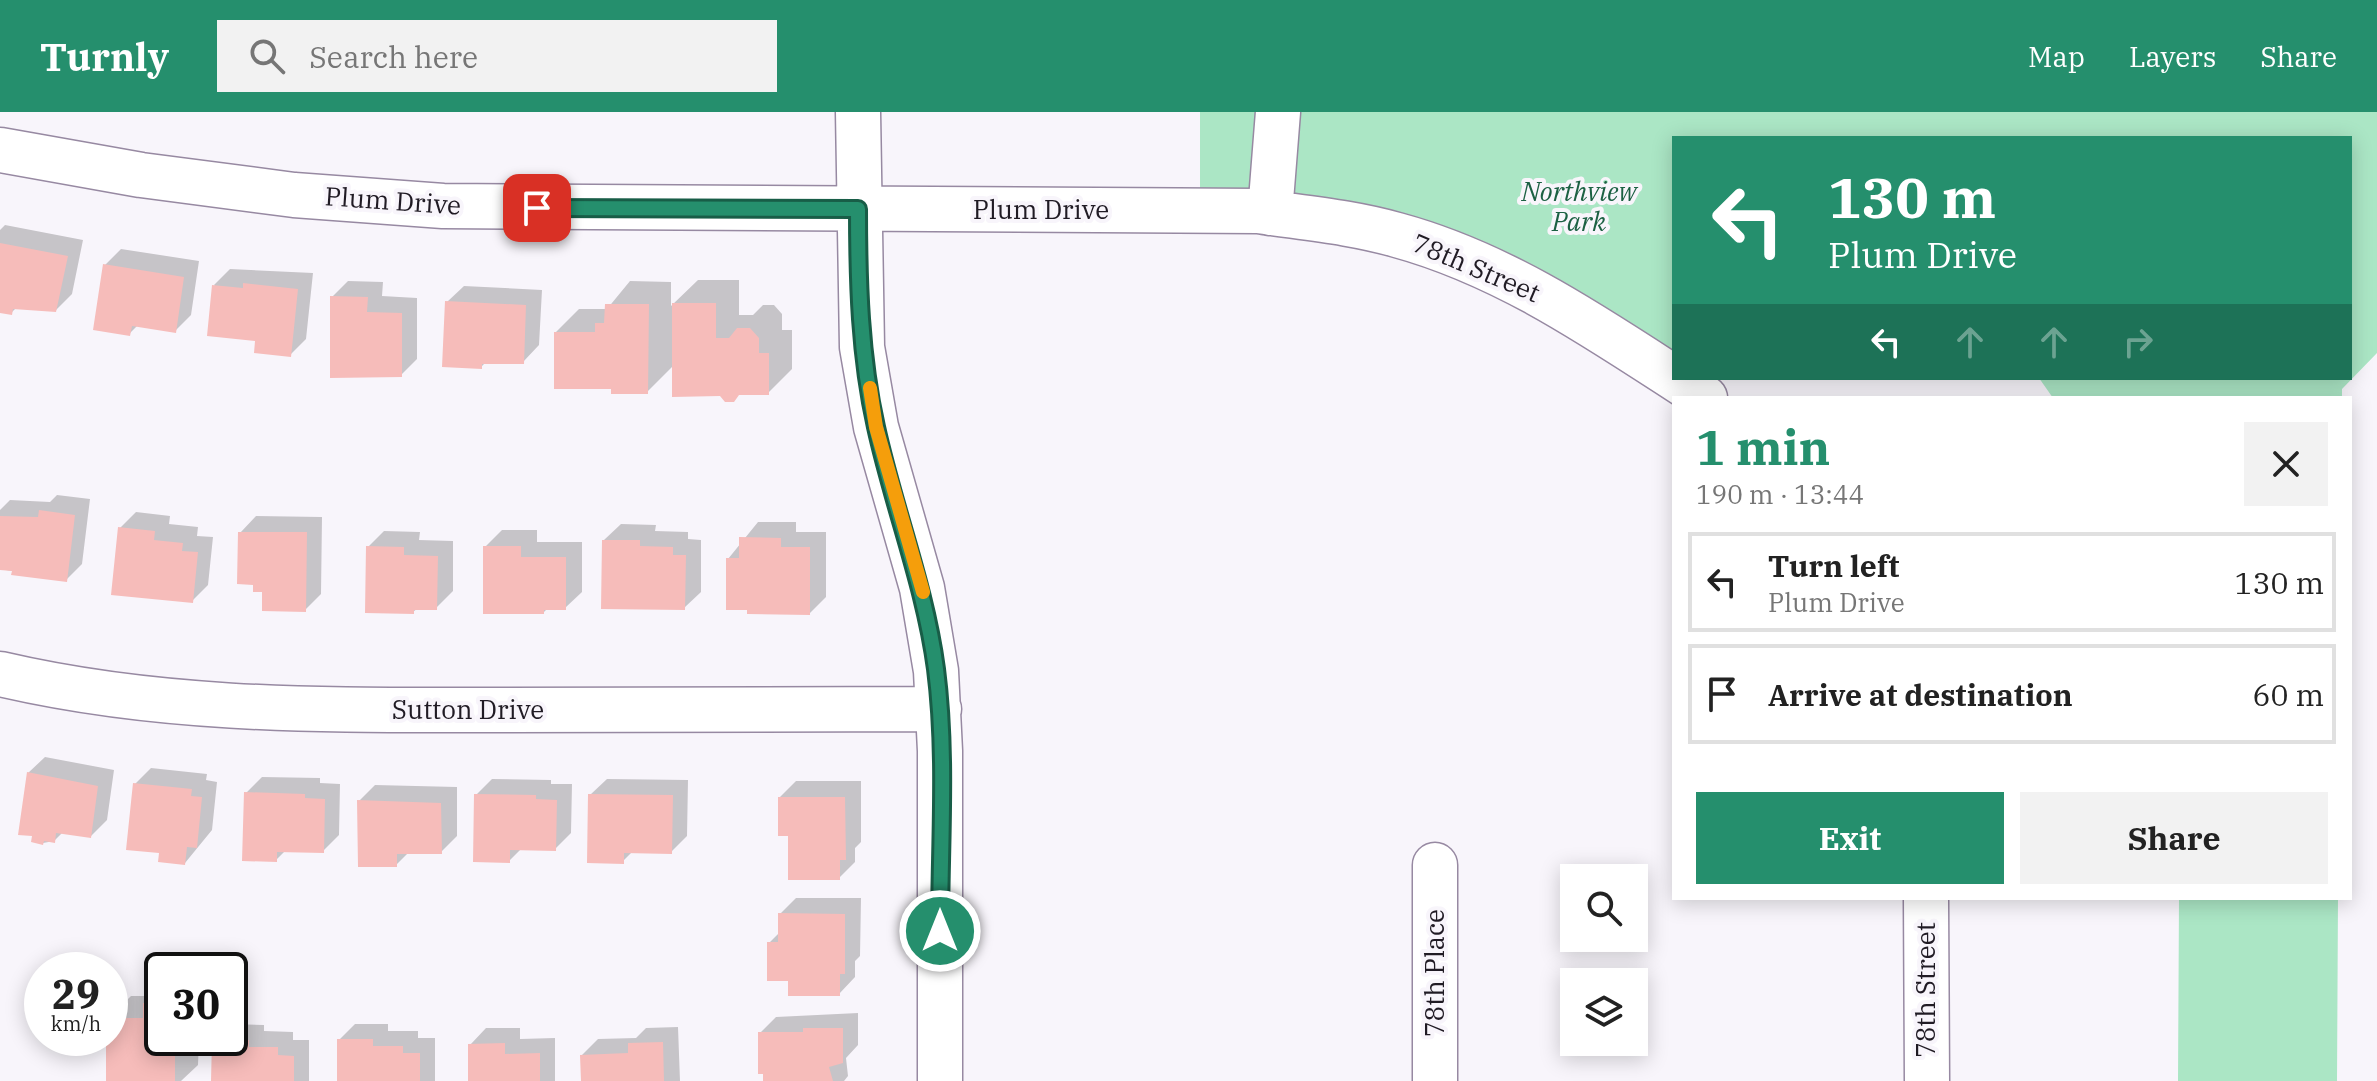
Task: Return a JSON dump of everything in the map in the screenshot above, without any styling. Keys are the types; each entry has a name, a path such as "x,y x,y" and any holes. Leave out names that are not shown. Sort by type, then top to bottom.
{"street":[{"path":"858,112 862,347 876,427 922,588 939,709 940,1081"},
{"path":"1270,213 1278,112"},
{"name":"Plum Drive","path":"0,150 141,175 294,195 443,206 1270,213"},
{"name":"78th Street","path":"1270,213 1328,219 1383,231 1464,257 1528,286 1672,377"},
{"name":"78th Street","path":"1677,380 1702,396"},
{"name":"Sutton Drive","path":"0,674 65,689 169,704 290,710 939,709"},
{"name":"78th Place","path":"1435,865 1435,1081"},
{"name":"78th Street","path":"1926,900 1927,1081"}],"green space":[{"name":"Northview Park","path":"1200,112 2377,112 2377,353 2352,379 2352,136 1672,136 1672,352 1659,368 1528,286 1200,211"},
{"name":"Northview Park","path":"2040,380 2351,380 2342,389 2342,396 2052,396"},
{"path":"2179,900 2338,900 2337,1081 2178,1081"}],"building":[{"path":"0,243 68,256 56,312 13,309 12,315 0,313"},
{"path":"103,264 184,277 176,333 132,326 130,336 93,330"},
{"path":"243,283 298,289 291,357 254,353 255,341 207,336 212,285 243,288"},
{"path":"330,296 368,297 367,312 402,313 402,377 330,378"},
{"path":"445,301 526,305 524,364 482,364 482,369 442,367"},
{"path":"672,303 716,303 716,338 729,338 737,328 750,328 759,338 759,353 769,353 769,395 739,395 734,402 725,402 720,396 672,397"},
{"path":"605,304 649,304 648,394 611,394 611,389 554,389 554,332 595,332 595,323 604,323"},
{"path":"39,510 75,515 67,582 11,575 12,571 0,570 0,516 38,517"},
{"path":"118,527 155,531 154,540 183,543 182,551 198,552 193,603 111,595"},
{"path":"238,532 307,532 306,612 262,611 262,592 253,592 253,585 237,584"},
{"path":"739,537 781,538 781,547 810,547 810,615 747,614 747,610 726,610 726,558 739,558"},
{"path":"602,540 640,540 640,546 673,547 673,555 686,555 685,610 601,609"},
{"path":"366,546 404,547 404,555 438,556 437,610 414,610 414,614 365,613"},
{"path":"483,546 521,546 521,557 566,557 566,610 544,610 544,614 483,614"},
{"path":"27,772 98,786 91,838 56,833 55,843 44,841 43,845 31,842 32,836 18,835"},
{"path":"133,783 192,789 191,796 202,797 197,848 187,847 185,865 158,862 159,853 126,850"},
{"path":"244,792 305,794 305,798 325,799 324,853 277,852 277,862 242,861"},
{"path":"474,794 536,795 536,799 557,800 556,851 510,850 510,863 473,862"},
{"path":"588,794 673,795 672,854 624,853 624,864 587,863"},
{"path":"778,797 845,797 846,860 840,860 840,880 788,880 788,836 778,836"},
{"path":"357,800 441,803 442,854 397,854 397,867 358,867"},
{"path":"778,913 845,914 845,974 840,974 840,996 788,996 788,981 767,981 767,942 778,942"},
{"path":"144,1003 144,1056 175,1056 175,1081 106,1081 106,1056 128,1056 128,1018 143,1018"},
{"path":"803,1028 843,1028 843,1063 829,1067 833,1081 763,1081 763,1074 758,1074 758,1032 803,1032"},
{"path":"337,1039 373,1039 373,1046 403,1046 403,1053 420,1053 420,1081 337,1081"},
{"path":"248,1040 249,1047 278,1047 278,1055 294,1056 294,1081 211,1081 212,1056 248,1056"},
{"path":"663,1042 664,1081 581,1081 580,1055 628,1053 628,1043"},
{"path":"505,1043 505,1054 540,1053 540,1081 468,1081 468,1044"}],"slow traffic":[{"path":"870,388 876,427 923,592"}],"route":[{"path":"537,208 858,209 862,347 876,427 922,588 936,671 940,751 940,931"}]}
